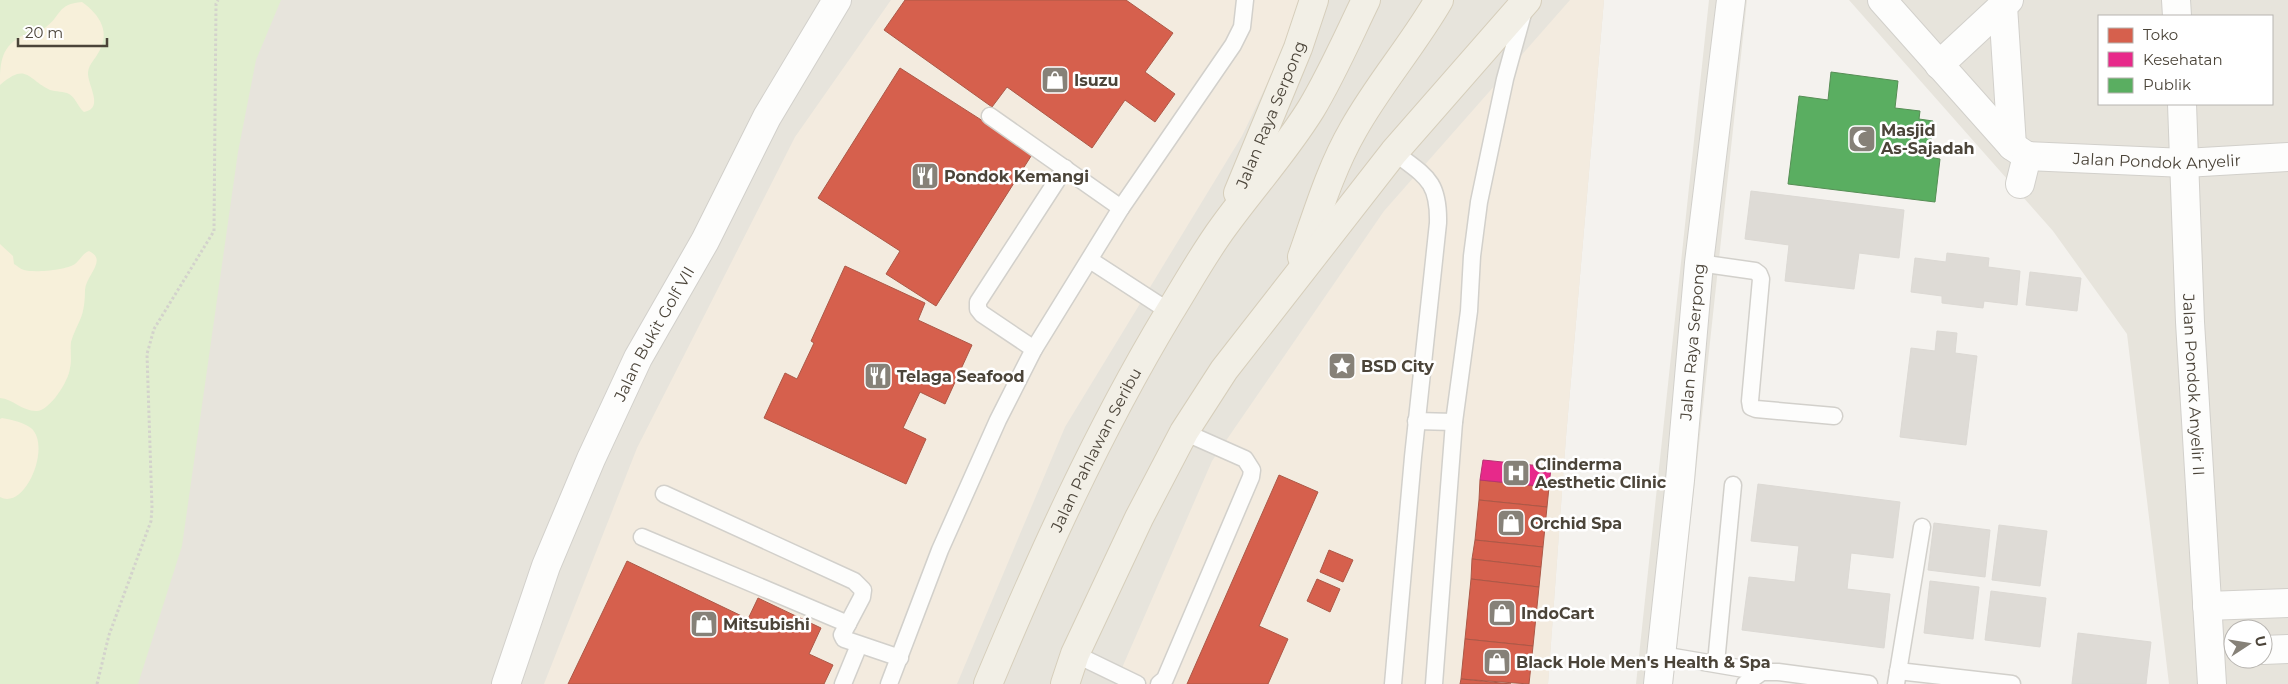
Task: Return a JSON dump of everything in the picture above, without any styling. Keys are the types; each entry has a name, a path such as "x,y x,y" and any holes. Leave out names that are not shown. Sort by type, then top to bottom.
{"main road":[{"name":"Jalan Raya Serpong","path":"1224,226 1291,66 1314,0"},
{"path":"1224,226 1277,159 1311,109 1340,58 1366,0"},
{"path":"1293,281 1332,173 1352,130 1425,25 1439,0"},
{"path":"1065,684 1075,654 1139,518 1184,432 1224,370 1394,152 1527,0"},
{"name":"Jalan Pahlawan Seribu","path":"988,684 1034,572 1114,409 1170,312 1224,226"}],"street":[{"name":"Jalan Bukit Golf VII","path":"506,684 546,566 591,459 638,358 705,241 767,117 837,0"},
{"name":"Jalan Raya Serpong","path":"1658,684 1681,471 1699,263 1731,0"},
{"path":"1882,0 1939,65 2020,151"},
{"path":"2176,0 2177,15"},
{"path":"1939,65 2006,3"},
{"path":"2006,3 2020,151 2020,184"},
{"name":"Jalan Pondok Anyelir II","path":"2182,105 2190,322 2207,606 2222,652 2212,684"},
{"name":"Jalan Pondok Anyelir","path":"2020,151 2185,163 2288,157"},
{"path":"2207,606 2288,603"},
{"path":"2273,649 2288,648"}],"lane":[{"path":"889,684 940,550 998,420 1034,349 1121,208 1233,46 1242,26 1245,0"},
{"path":"1434,684 1454,422 1469,311 1472,256 1479,202 1505,79 1527,0"},
{"path":"990,116 1121,208"},
{"path":"1393,684 1416,421 1439,202 1432,185 1394,152"},
{"path":"1034,349 982,314 978,309 978,302 1065,168"},
{"path":"1090,260 1170,312"},
{"path":"1699,263 1755,271 1762,279 1750,401 1751,407 1834,416"},
{"path":"1416,421 1454,422"},
{"path":"1159,684 1165,679 1251,477 1252,470 1245,459 1184,432"},
{"path":"1716,663 1733,485"},
{"path":"664,494 854,581 863,590 862,597 842,636 844,639 859,646 900,658"},
{"path":"1922,527 1897,678 2012,684"},
{"path":"642,537 848,624"},
{"path":"843,684 859,646"},
{"path":"1075,654 1137,684"},
{"path":"1662,655 1762,672 1778,672 1869,684"},
{"path":"1745,684 1762,672"}],"path":[{"path":"97,684 109,635 152,514 147,354 154,329 214,232 216,4 218,0"}],"shaded area":[{"name":"BSD City","path":"0,0 1604,0 1566,437 1548,684 0,684"},
{"path":"891,0 1300,0 1295,25 1242,136 1065,427 957,684 544,684 637,448 795,137"},
{"path":"1570,0 1604,0 1566,437 1548,684 1115,684 1212,461 1384,211"},
{"path":"1709,0 1747,0 1673,684 1636,684"},
{"path":"1849,0 2288,0 2288,684 2169,684 2127,334 2053,231"}],"green space":[{"path":"0,0 281,0 256,60 238,152 182,546 138,684 0,684"}],"sand":[{"path":"82,2 99,19 104,32 101,47 88,72 94,95 93,106 90,110 84,112 69,94 50,90 27,75 16,75 0,85 2,58 8,46 20,37 40,31 46,27 68,5"},
{"path":"0,244 13,256 14,264 23,270 29,271 71,266 89,251 97,259 86,284 81,317 71,342 69,374 58,395 47,407 41,410 31,410 0,398"},
{"path":"0,419 13,420 31,428 37,437 39,448 33,474 26,486 18,495 9,499 0,497"}],"building: Toko":[{"name":"Isuzu","path":"905,0 1126,0 1173,33 1145,72 1175,94 1155,122 1125,100 1092,148 1007,87 992,107 884,30"},
{"name":"Pondok Kemangi","path":"900,68 1033,153 936,306 886,274 900,251 818,198"},
{"name":"Telaga Seafood","path":"845,266 925,303 918,320 972,345 945,404 920,392 903,428 926,439 906,484 764,418 785,373 797,379 814,343 811,341"},
{"path":"1279,475 1318,492 1259,626 1288,639 1268,684 1187,684"},
{"path":"1480,480 1549,487 1547,507 1479,500"},
{"name":"Orchid Spa","path":"1479,500 1547,507 1543,547 1475,540"},
{"path":"1475,540 1543,547 1541,567 1472,559"},
{"path":"1329,550 1353,560 1343,582 1320,572"},
{"path":"1472,559 1541,567 1539,587 1471,579"},
{"name":"Mitsubishi","path":"627,561 748,619 758,598 821,628 809,654 833,665 824,684 568,684"},
{"path":"1317,579 1340,589 1330,612 1307,601"},
{"name":"IndoCart","path":"1471,579 1539,587 1533,646 1465,639"},
{"name":"Black Hole Men's Health & Spa","path":"1465,639 1533,646 1529,684 1461,679"},
{"path":"1461,679 1511,684 1460,684"}],"building: Kesehatan":[{"name":"Clinderma Aesthetic Clinic","path":"1483,460 1551,467 1549,487 1480,480"}],"building: Publik":[{"name":"Masjid As-Sajadah","path":"1831,72 1898,81 1895,108 1920,111 1919,119 1933,121 1929,157 1940,159 1935,202 1788,184 1799,96 1828,100"}],"building: Lainnya":[{"path":"1751,191 1904,210 1899,258 1859,253 1854,289 1785,281 1789,245 1745,239"},
{"path":"1947,253 1989,258 1988,267 2020,271 2017,305 1984,301 1983,308 1942,303 1942,296 1911,292 1915,258 1946,262"},
{"path":"2030,272 2081,278 2077,311 2026,305"},
{"path":"1937,331 1957,333 1955,353 1977,356 1966,445 1900,437 1911,348 1935,351"},
{"path":"1758,484 1900,502 1893,558 1851,553 1847,589 1890,594 1884,648 1742,630 1749,577 1795,582 1799,546 1751,541"},
{"path":"1934,523 1990,530 1985,577 1928,570"},
{"path":"1999,525 2047,531 2040,586 1992,580"},
{"path":"1930,581 1979,587 1973,639 1924,633"},
{"path":"1991,591 2046,598 2040,647 1985,640"},
{"path":"2078,633 2151,642 2146,684 2072,684"}],"place":[{"name":"Isuzu","path":"1055,80"},
{"name":"Masjid As-Sajadah","path":"1862,139"},
{"name":"Pondok Kemangi","path":"925,176"},
{"name":"BSD City","path":"1342,366"},
{"name":"Telaga Seafood","path":"878,376"},
{"name":"Clinderma Aesthetic Clinic","path":"1516,473"},
{"name":"Orchid Spa","path":"1511,523"},
{"name":"IndoCart","path":"1502,613"},
{"name":"Mitsubishi","path":"704,624"},
{"name":"Black Hole Men's Health & Spa","path":"1497,662"}]}
